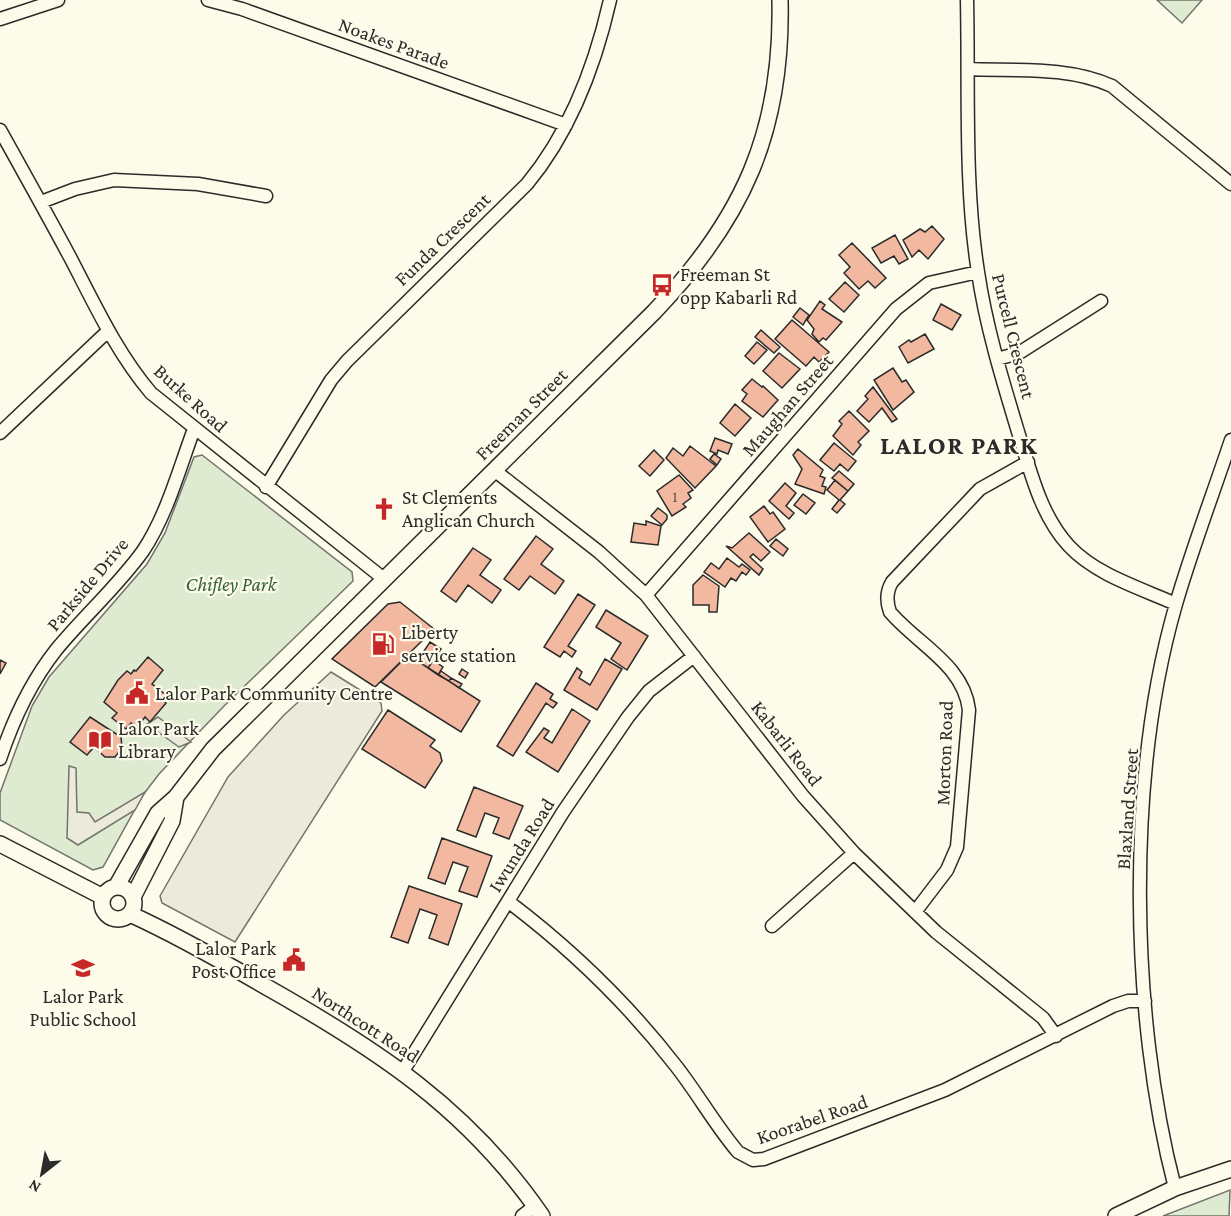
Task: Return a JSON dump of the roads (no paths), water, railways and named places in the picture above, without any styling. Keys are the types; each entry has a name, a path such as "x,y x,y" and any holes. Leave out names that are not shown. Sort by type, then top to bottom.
{"street":[{"path":"0,19 58,0"},
{"name":"Noakes Parade","path":"208,0 242,9 566,125"},
{"name":"Funda Crescent","path":"266,487 340,369 527,184 550,156 590,70 610,0"},
{"name":"Freeman Street","path":"116,888 158,813 177,796 213,749 675,290 699,262 724,226 751,172 771,107 780,54 780,0"},
{"name":"Purcell Crescent","path":"967,0 969,150 978,272 997,359 1028,462 1045,511 1070,547 1106,572 1176,604"},
{"path":"968,69 1067,73 1105,83 1231,184"},
{"name":"Burke Road","path":"0,130 41,202 108,331 132,369 151,393 384,579"},
{"path":"41,202 75,189 114,180 198,184 266,196"},
{"name":"Maughan Street","path":"646,595 896,309 929,283 978,272"},
{"path":"997,359 1019,353 1101,301"},
{"path":"0,433 108,331"},
{"name":"Parkside Drive","path":"0,759 21,705 38,675 56,650 122,578 149,540 194,429"},
{"name":"Blaxland Street","path":"1175,1188 1158,1106 1145,1000 1141,911 1146,773 1154,711 1176,604 1231,440"},
{"name":"Morton Road","path":"915,912 947,870 957,847 969,710 965,690 957,676 890,612 887,602 888,590 892,582 980,489 1028,462"},
{"name":"Kabarli Road","path":"494,470 599,552 646,595 803,796 854,853 915,912 1043,1018 1056,1036"},
{"name":"Iwunda Road","path":"403,1071 563,812 628,717 650,691 694,656"},
{"name":"Freeman Street","path":"133,897 172,821 177,796"},
{"path":"0,843 103,897"},
{"path":"772,926 854,853"},
{"path":"116,888 126,890 133,897 134,906 130,914 118,919 110,917 104,910 103,897 116,888"},
{"name":"Koorabel Road","path":"509,902 562,946 618,1000 676,1065 734,1147 742,1156 753,1160 764,1159 902,1108 945,1090 1113,1006 1128,1001 1145,1000"},
{"name":"Northcott Road","path":"130,914 330,1022 403,1071 437,1100 496,1158 539,1211"},
{"path":"1116,1216 1175,1188 1231,1169"},
{"path":"522,1216 539,1211"}],"place":[{"name":"Freeman St opp Kabarli Rd","path":"662,285"},
{"name":"St Clements Anglican Church","path":"384,509"},
{"name":"Liberty service station","path":"383,644"},
{"name":"Lalor Park Community Centre","path":"137,693"},
{"name":"Lalor Park Library","path":"100,740"},
{"name":"Lalor Park Post Office","path":"294,960"},
{"name":"Lalor Park Public School","path":"83,968"}],"district":[{"name":"LALOR PARK","path":"959,445"}],"park label":[{"name":"Chifley Park","path":"231,584"}]}
